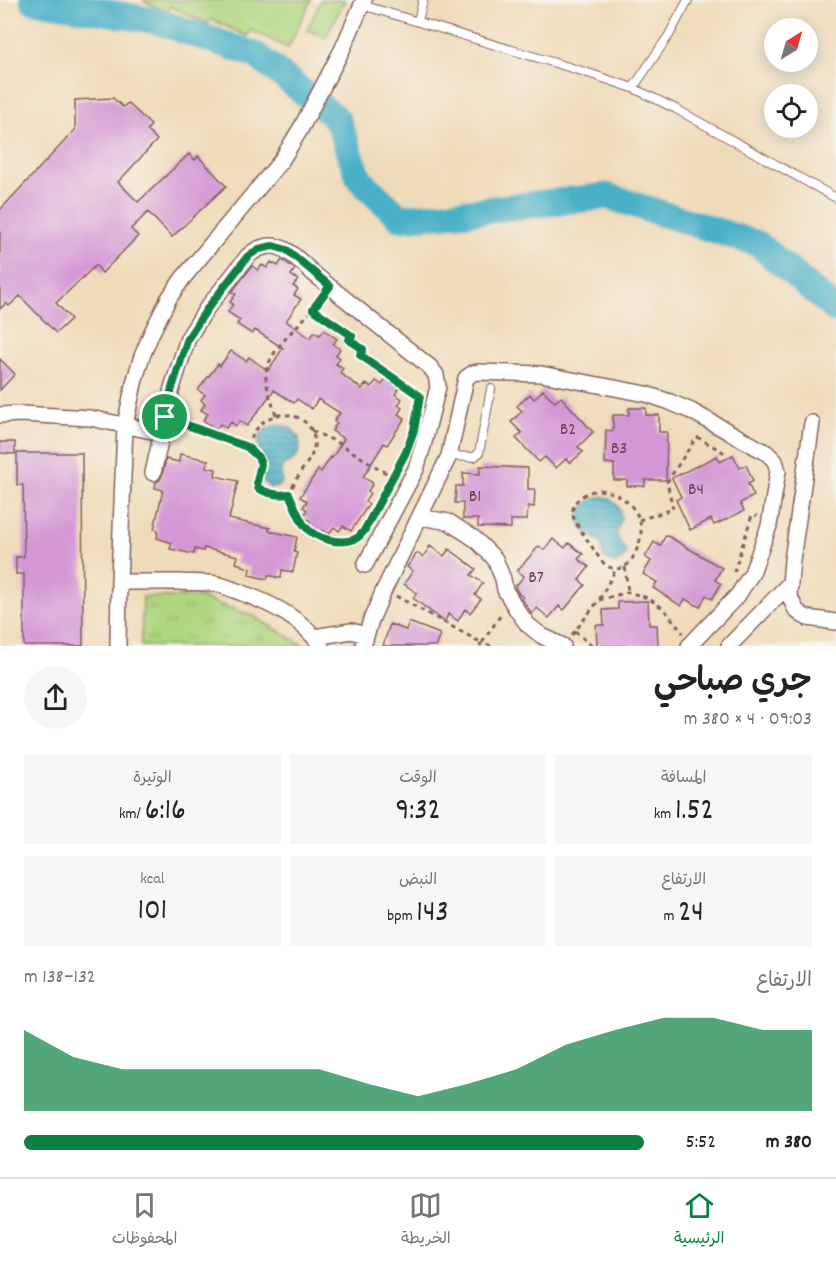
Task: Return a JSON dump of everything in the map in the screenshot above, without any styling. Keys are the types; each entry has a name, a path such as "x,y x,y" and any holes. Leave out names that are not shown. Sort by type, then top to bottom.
{"street":[{"path":"118,646 125,425 141,359 169,298 183,278 281,161 342,50 363,2"},
{"path":"153,473 172,388 188,338 217,295 248,256 266,247 273,246 287,250 430,367 438,381 416,469 365,565"},
{"path":"119,582 216,584 255,598 290,616 318,642 351,631 364,640 384,590 449,456 466,378 473,373 541,374 622,389 670,402 768,453 775,461 778,471 769,526 752,573 738,595 691,645"},
{"path":"0,415 90,418 161,433"},
{"path":"812,423 789,594 796,610 802,615 836,622"},
{"path":"420,517 448,522 476,539 495,559 505,591 516,610 533,630 563,646"},
{"path":"729,646 789,584"}],"lane":[{"path":"418,21 423,0"},
{"path":"633,88 669,35 688,0"},
{"path":"363,2 633,88 676,109 836,198"},
{"path":"449,456 474,457 479,453 490,389"}],"path":[{"path":"276,415 268,388 266,368 285,340 330,286"},
{"path":"313,309 352,336 349,340 363,349 360,355 417,393 420,400"},
{"path":"247,447 258,426 268,418 281,413 293,415 303,421 312,431 337,442 394,478 398,469"},
{"path":"165,417 247,447 258,457 261,464 257,481 258,488 268,494 289,494"},
{"path":"639,520 673,509 667,482 708,421"},
{"path":"312,431 314,446 311,458 294,482 289,494 305,526 320,537 336,541 357,538 369,523"},
{"path":"697,437 723,452 728,444"},
{"path":"599,490 617,495 631,505 639,520 642,533 632,560 625,567 616,569 604,563 574,520 573,513 580,497 591,491 599,490"},
{"path":"731,580 752,515 762,517"},
{"path":"625,567 628,592"},
{"path":"563,646 599,600 616,569"},
{"path":"384,590 481,645 492,646"},
{"path":"599,600 628,592 648,598 664,609 691,645"},
{"path":"481,645 510,601"},
{"path":"575,631 592,646"}],"green space":[{"path":"142,0 311,0 288,48 251,30 247,36 211,19 208,24 170,6 167,12"},
{"path":"321,0 345,0 326,37 307,30"},
{"path":"143,597 198,597 251,615 305,646 141,646"}],"water":[{"path":"278,424 291,428 299,437 300,450 295,459 283,466 282,482 278,487 270,488 263,481 264,472 268,467 258,443 264,431"},
{"path":"602,496 615,503 620,514 617,533 626,551 616,564 603,557 601,544 585,531 580,523 580,512 586,504"}],"building":[{"path":"113,98 123,107 128,103 151,125 147,130 157,140 118,182 138,202 189,154 195,160 198,156 226,186 172,237 148,212 131,229 138,236 102,273 96,265 56,303 71,319 56,333 20,296 9,306 6,303 0,309 0,210 75,130 75,100"},
{"path":"282,260 295,269 291,275 298,280 293,286 298,289 294,295 301,299 286,321 310,338 314,332 320,335 324,330 337,339 333,344 340,349 336,355 340,358 336,364 343,368 340,373 362,389 366,384 371,387 376,381 382,385 386,379 399,388 395,394 402,399 398,405 402,408 398,414 405,418 387,445 384,443 363,477 373,483 365,501 369,504 351,531 343,526 339,531 334,527 329,534 323,530 319,536 306,526 310,521 303,516 307,510 303,507 307,501 300,497 318,470 321,472 344,439 332,431 337,423 334,421 340,413 318,399 312,409 297,399 294,403 274,390 247,426 240,421 236,426 231,422 226,428 220,424 216,429 203,420 208,414 201,410 205,404 201,400 205,395 198,390 231,351 246,361 249,357 268,371 283,348 255,330 252,334 237,324 240,320 228,312 233,304 230,302 236,294 232,292 252,266 258,270 262,265 267,268 271,262 278,266"},
{"path":"0,359 15,374 0,390"},
{"path":"543,390 555,402 561,397 593,432 578,447 583,452 570,463 566,459 556,468 545,457 539,462 516,438 522,433 511,422 522,411 517,406 530,394 534,399"},
{"path":"629,408 646,408 646,415 659,415 659,432 667,432 666,480 645,480 645,486 627,486 627,480 614,480 614,464 605,463 606,430 613,431 613,415 629,415"},
{"path":"0,442 15,442 15,454 0,453"},
{"path":"17,453 82,453 83,646 24,646 24,574 16,574 16,557 24,557 23,485 17,485"},
{"path":"180,454 208,460 206,467 216,469 215,476 238,481 229,519 297,537 294,552 297,553 293,572 282,570 281,578 268,575 267,579 249,575 250,568 236,563 238,556 204,548 203,551 195,549 194,554 170,549 172,543 157,538 158,530 154,529 163,490 155,488 156,482 162,476 166,459 179,462"},
{"path":"733,455 740,468 746,465 753,481 748,484 754,496 740,503 744,511 714,525 711,519 690,530 676,500 681,497 672,478 717,456 720,462"},
{"path":"480,466 528,468 528,489 535,489 534,507 528,506 527,520 511,520 511,528 478,527 478,519 463,519 463,503 455,503 456,486 463,486 463,473 480,474"},
{"path":"666,535 722,568 715,580 721,584 712,599 706,595 700,607 685,599 681,606 653,588 657,582 643,574 651,561 645,557 654,542 660,546"},
{"path":"553,539 565,548 569,543 583,554 578,559 589,567 579,580 585,585 564,610 559,606 549,618 537,608 532,614 515,587 524,576 517,571 539,546 544,550"},
{"path":"430,546 444,556 449,549 476,569 471,575 483,583 475,595 481,599 470,613 465,609 458,621 448,614 445,622 413,598 417,593 404,584 413,571 407,567 417,553 423,557"},
{"path":"648,601 649,625 657,625 658,646 597,646 596,625 604,625 603,610 618,609 618,602"},
{"path":"409,622 440,634 436,646 383,646 390,624 406,630"}],"waterway":[{"path":"33,0 156,21 256,55 337,119 360,180 400,218 607,196 758,244 836,310"}],"route":[{"path":"273,246 287,250 330,286 313,309 352,336 349,340 363,349 360,355 420,396 414,430 406,452 364,531 357,538 336,541 320,537 305,526 289,494 268,494 258,488 257,481 261,464 258,457 247,447 165,417 188,338 198,322 248,256 259,249 273,246"}]}
